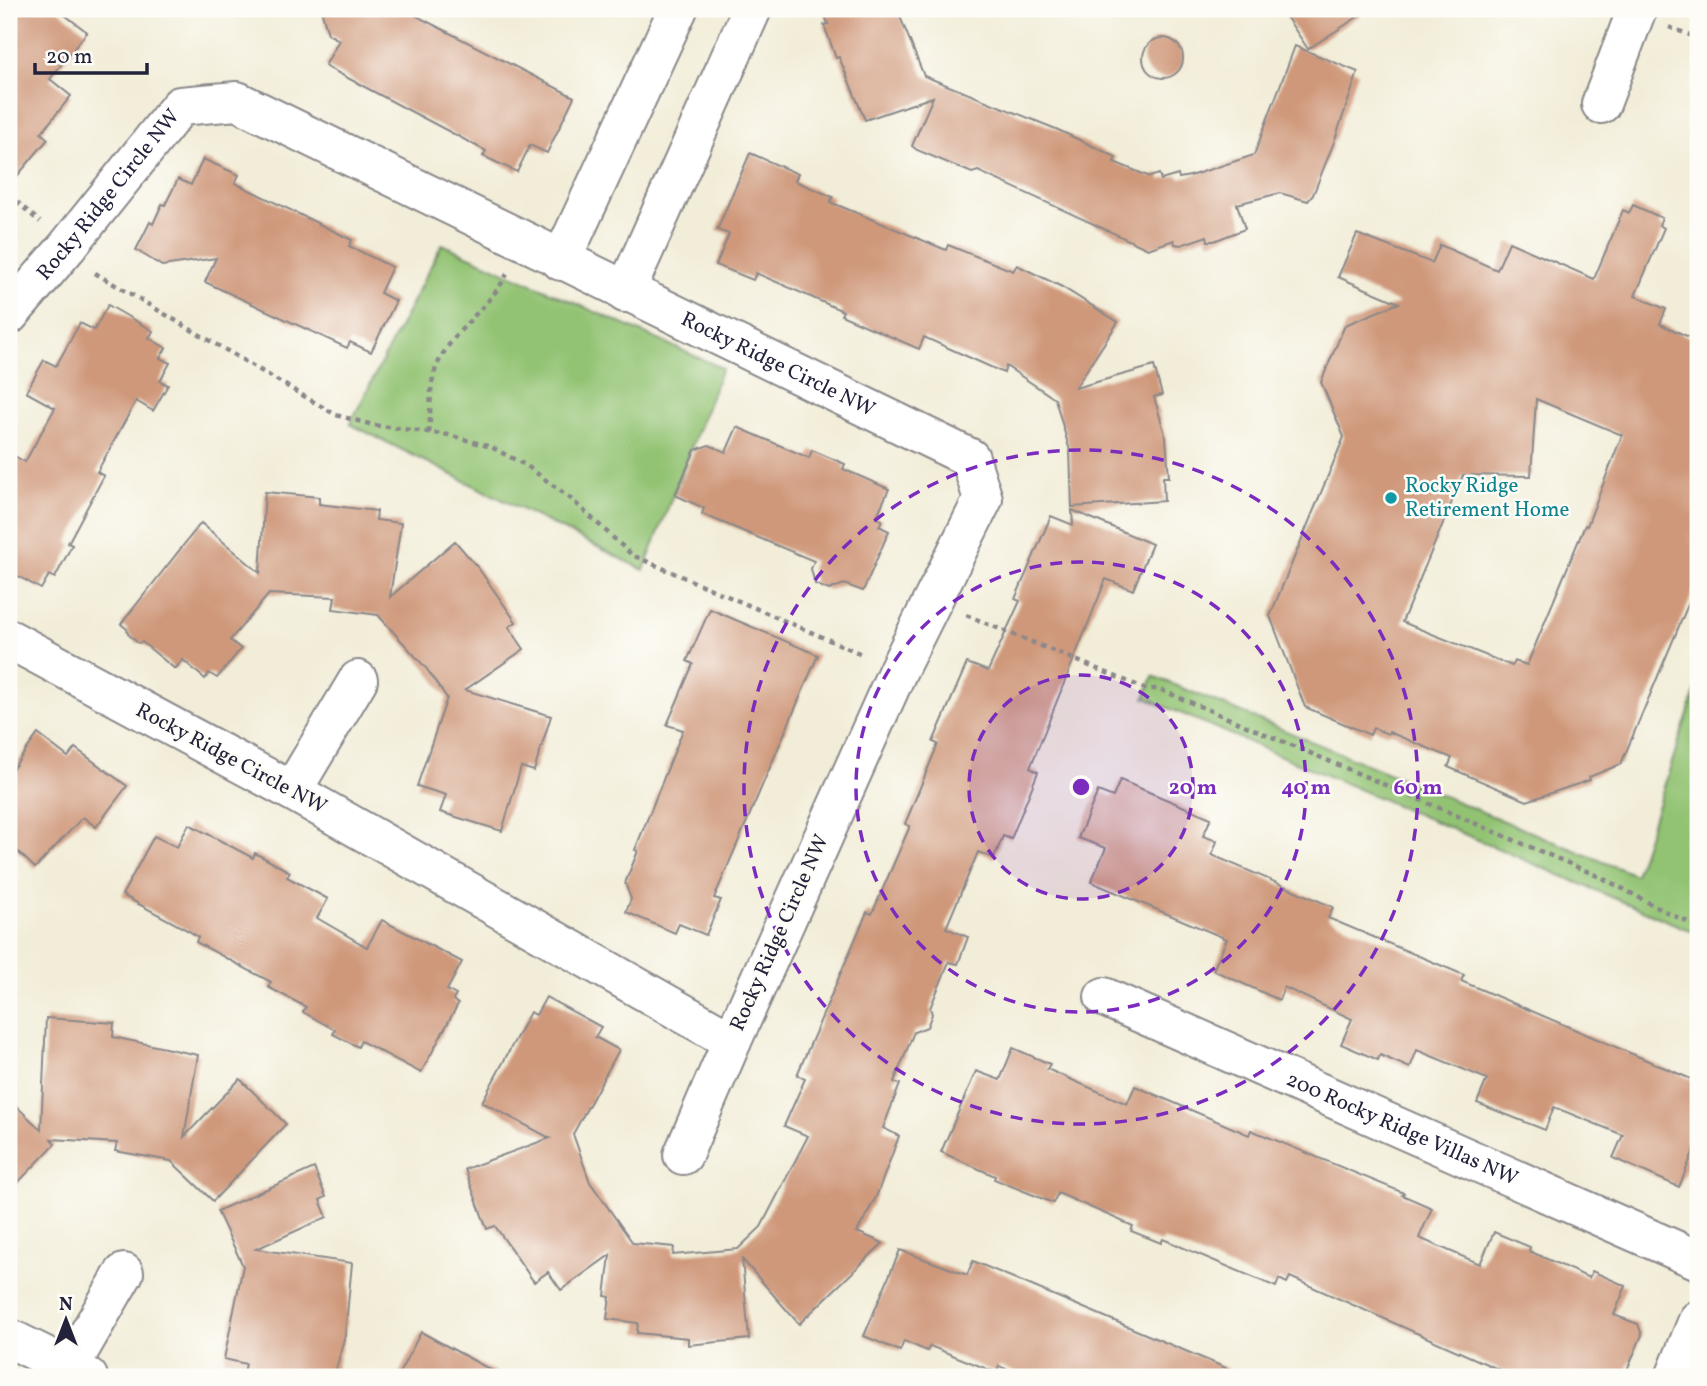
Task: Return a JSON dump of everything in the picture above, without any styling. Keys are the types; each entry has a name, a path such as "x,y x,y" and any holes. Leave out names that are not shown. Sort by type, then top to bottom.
{"street":[{"path":"561,261 678,9"},
{"path":"625,293 752,9"},
{"path":"1601,104 1637,9"},
{"name":"Rocky Ridge Circle NW","path":"9,315 180,106 237,101 625,293 970,458 983,499 898,670 732,1041 292,791 9,639"},
{"path":"292,791 358,680"},
{"name":"200 Rocky Ridge Villas NW","path":"1104,997 1698,1260"},
{"path":"683,1155 732,1041"},
{"path":"9,1338 79,1372 124,1273"},
{"path":"1675,1377 1698,1320"}],"path":[{"path":"429,433 433,376 442,356 458,331 500,287 521,241"},
{"path":"67,247 91,271 335,415 373,425 449,435 491,447 527,467 570,498 632,555 898,670"},
{"path":"932,599 1146,690 1159,690 1555,857 1698,926"}],"green space":[{"path":"442,244 722,368 644,570 350,424"},
{"path":"1153,676 1635,875 1698,683 1698,934 1145,698"}],"building":[{"path":"9,9 57,9 87,32 50,79 71,96 41,133 48,139 9,186"},
{"path":"321,9 403,9 574,97 547,153 530,145 517,172 483,156 486,151 325,66 339,40 328,34"},
{"path":"823,9 897,9 924,76 1056,129 1116,157 1114,162 1150,177 1159,174 1161,180 1178,175 1179,178 1190,176 1254,155 1295,46 1358,72 1334,142 1313,195 1308,201 1280,193 1237,204 1245,229 1214,241 1208,241 1207,236 1181,245 1175,244 1174,240 1148,249 978,171 972,173 917,150 912,146 933,97 865,120 839,57 836,58 824,25 828,24"},
{"path":"1281,9 1370,9 1308,49"},
{"path":"1163,38 1171,39 1177,44 1182,50 1182,66 1177,72 1171,77 1163,78 1155,77 1149,72 1144,66 1143,58 1144,50 1149,44 1155,39"},
{"path":"750,153 798,174 795,181 833,197 830,202 946,250 948,245 1013,271 1017,265 1062,287 1118,322 1075,388 1154,366 1162,395 1154,397 1166,438 1169,477 1163,477 1164,501 1072,507 1070,451 1055,399 1006,366 1004,373 924,337 919,349 841,315 843,311 756,273 753,280 716,265 729,234 717,230"},
{"path":"203,159 239,175 235,183 352,240 349,246 392,267 380,293 396,301 371,352 350,342 347,348 205,282 216,258 162,266 136,250 150,222 153,224 178,179 191,185"},
{"name":"Rocky Ridge Retirement Home","path":"1633,205 1662,218 1659,225 1664,228 1635,296 1666,309 1660,324 1698,341 1698,581 1621,764 1589,777 1590,780 1527,801 1448,767 1452,758 1389,732 1388,734 1373,728 1370,735 1305,707 1270,616 1344,437 1321,382 1345,325 1399,303 1338,277 1357,234 1432,263 1440,245 1497,270 1509,242 1594,279 1623,210 1629,213","holes":["1536,399 1622,435 1587,526 1585,525 1527,665 1514,661 1512,666 1402,622 1463,475 1531,476"]},
{"path":"108,305 153,331 149,338 166,348 160,358 170,363 160,381 168,385 153,411 136,401 97,472 104,476 68,543 72,545 55,578 49,575 41,589 9,571 9,453 25,462 55,408 26,392 44,360 56,366 80,323 94,330"},
{"path":"737,427 809,458 812,450 845,464 843,469 889,489 876,518 882,520 879,526 889,531 863,591 844,584 829,590 815,584 811,569 814,561 702,514 704,508 675,495 695,450 709,445 726,452"},
{"path":"265,492 319,497 319,504 377,511 376,520 401,523 390,597 455,541 479,569 516,622 509,627 524,649 465,690 551,716 534,771 521,767 502,831 440,812 446,795 417,786 447,698 426,668 378,615 333,609 335,597 269,594 230,640 241,649 217,678 209,673 205,679 183,660 175,669 142,642 138,643 121,624 201,523 260,573"},
{"path":"1072,510 1152,544 1133,590 1106,579 1030,768 1038,772 1011,839 1003,836 994,858 978,852 946,928 968,937 958,964 949,962 930,1008 932,1014 927,1027 914,1032 894,1082 900,1084 883,1128 899,1136 876,1197 857,1232 883,1243 799,1324 742,1259 749,1339 688,1345 688,1338 637,1333 638,1323 607,1319 610,1297 605,1296 610,1255 561,1290 548,1272 534,1282 495,1226 487,1229 465,1169 550,1138 482,1102 530,1012 536,1015 546,997 601,1027 595,1037 619,1050 573,1134 590,1182 633,1243 674,1247 673,1255 738,1249 761,1227 808,1136 784,1126 805,1079 797,1075 867,912 872,914 910,826 905,824 938,744 933,742 967,663 988,671 1020,601 1015,599 1051,516 1073,525"},
{"path":"710,609 818,655 714,898 721,900 706,935 679,924 675,933 626,912 631,899 625,883 638,851 635,850 683,730 667,725 693,664 687,661"},
{"path":"38,734 68,757 75,748 127,786 96,827 83,817 35,868 9,843 9,774"},
{"path":"1120,780 1211,818 1203,836 1217,841 1212,855 1333,907 1328,918 1464,975 1461,981 1698,1082 1698,1140 1679,1187 1613,1158 1623,1135 1554,1107 1545,1130 1477,1103 1487,1079 1417,1050 1410,1068 1380,1055 1378,1060 1341,1044 1352,1019 1284,987 1279,1000 1213,970 1227,939 1091,882 1106,848 1078,838 1098,791 1113,797"},
{"path":"189,824 253,858 255,853 290,872 287,877 328,899 317,918 367,947 382,920 462,962 447,990 456,995 453,1000 458,1004 421,1073 361,1041 358,1047 333,1034 335,1030 303,1012 306,1007 268,987 271,982 196,942 198,937 189,931 122,895 154,836 177,847"},
{"path":"46,1018 114,1023 113,1037 198,1055 184,1137 240,1079 286,1124 213,1201 171,1161 115,1151 117,1143 51,1139 55,1144 9,1192 9,1099 41,1130"},
{"path":"1013,1048 1050,1064 1047,1069 1127,1104 1135,1086 1249,1135 1251,1130 1404,1193 1402,1195 1432,1208 1419,1238 1480,1264 1494,1232 1530,1247 1529,1251 1589,1278 1592,1271 1626,1286 1614,1315 1638,1324 1642,1335 1624,1377 1516,1377 1290,1277 1287,1283 1279,1279 1276,1287 1163,1239 1161,1243 1131,1231 1133,1226 1058,1193 1053,1203 994,1179 995,1176 941,1152 976,1071 1000,1080"},
{"path":"314,1168 326,1197 320,1200 327,1217 256,1249 352,1263 345,1335 334,1377 243,1377 246,1364 224,1359 243,1266 217,1211"},
{"path":"900,1250 967,1275 973,1261 1247,1377 1026,1377 999,1366 997,1373 930,1346 927,1351 904,1341 900,1351 864,1336"},
{"path":"421,1332 504,1377 397,1377"}],"place":[{"name":"Rocky Ridge Retirement Home","path":"1391,498"}]}
